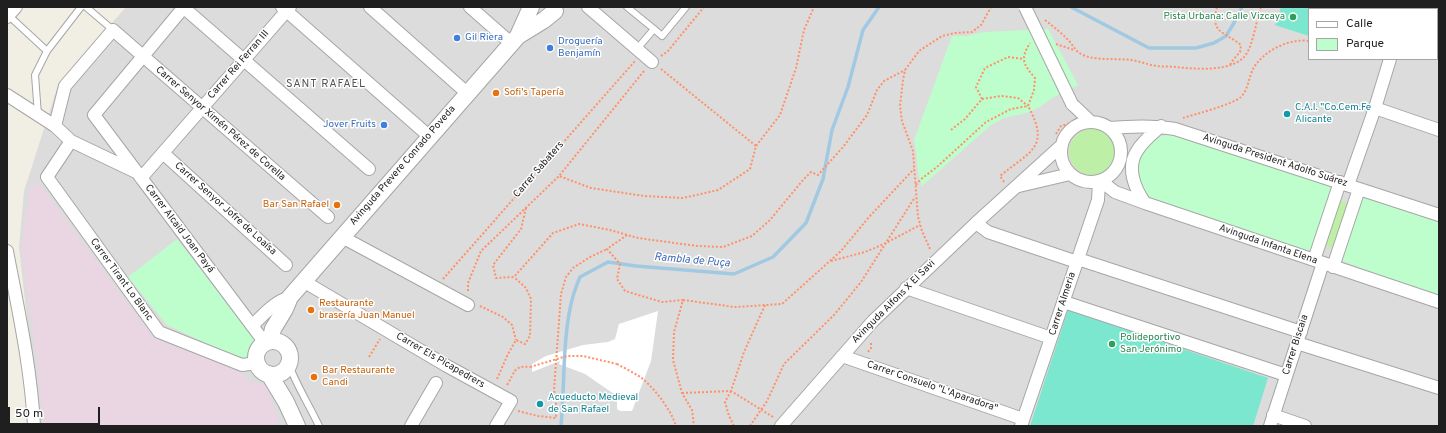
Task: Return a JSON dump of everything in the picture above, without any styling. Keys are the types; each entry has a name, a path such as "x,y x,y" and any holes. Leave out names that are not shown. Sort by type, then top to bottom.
{"street":[{"path":"143,56 183,7 369,169"},
{"path":"370,7 467,93"},
{"path":"470,7 514,40"},
{"name":"Avinguda Prevere Conrado Poveda","path":"514,40 531,7"},
{"path":"588,7 652,62"},
{"path":"1025,7 1072,104 1091,122"},
{"path":"286,8 430,136"},
{"name":"Carrer Rei Ferran III","path":"140,176 163,153 244,60 286,8"},
{"name":"Avinguda Prevere Conrado Poveda","path":"252,326 281,300 287,303 303,281 514,40 554,8"},
{"name":"Carrer Senyor Ximén Pérez de Corella","path":"113,30 328,217"},
{"path":"55,126 65,86 113,30"},
{"name":"Carrer Alcaid Joan Payá","path":"143,56 94,115 252,326 273,343"},
{"path":"1324,263 1390,60"},
{"path":"7,95 55,126 71,141 140,176"},
{"path":"1072,104 1072,129"},
{"path":"1375,108 1439,130"},
{"path":"1091,122 1109,128 1119,143 1120,156 1116,169 1109,176 1100,181 1089,182 1079,180 1070,174 1062,161 1061,153 1062,145 1066,136 1072,129 1081,124 1091,122"},
{"path":"1145,203 1139,194 1132,177 1132,164 1136,152 1144,141 1161,126"},
{"name":"Avinguda President Adolfo Suárez","path":"1109,128 1161,126 1175,129 1439,215"},
{"name":"Carrer Tirant Lo Blanc","path":"71,141 47,177 159,332 242,366 257,363"},
{"name":"Avinguda Alfons X El Savi","path":"785,425 873,321 976,223 1010,185 1062,145"},
{"name":"Carrer Senyor Jofre de Loaísa","path":"163,153 286,265"},
{"name":"Avinguda Alfons X El Savi","path":"1010,185 1070,174"},
{"name":"Avinguda Infanta Elena","path":"1100,181 1115,192 1145,203 1439,302"},
{"name":"Carrer Almeria","path":"1022,423 1098,200 1100,181"},
{"path":"1324,263 1349,185"},
{"path":"1098,200 1115,192"},
{"path":"976,223 988,232 1299,337 1439,388"},
{"path":"342,237 468,305"},
{"path":"7,251 26,354 33,404 34,426"},
{"name":"Carrer Biscaia","path":"1271,421 1324,263"},
{"name":"Carrer Els Picapedrers","path":"303,281 446,366 511,401 508,407"},
{"path":"906,288 1052,338"},
{"path":"1064,302 1286,375"},
{"path":"273,343 288,349 290,353 290,361 280,370 262,370 257,363 258,351 273,343 287,303"},
{"name":"Carrer Consuelo \"L'Aparadora\"","path":"842,356 1022,423"},
{"path":"280,370 286,402 297,426"},
{"path":"411,426 436,383"},
{"path":"496,426 508,407"},
{"path":"1271,421 1305,426"}],"lane":[{"path":"38,115 35,74 47,51 81,7"},
{"path":"86,7 113,30"},
{"path":"628,7 662,36 686,7"},
{"path":"10,13 47,51"},
{"path":"640,51 654,29"},
{"path":"280,370 296,384 306,400 318,426"}],"path":[{"path":"495,393 508,354 516,340 512,325 508,321 479,305 468,305 468,282 481,251 559,176 652,62 668,51 704,7"},
{"path":"559,176 591,188 644,196 683,198 718,190 750,169 756,146 780,115 796,68 804,30 814,7"},
{"path":"526,208 521,228 493,265 496,278 514,276 553,233 579,224 638,238 697,246 723,247 752,236 770,220 811,172 818,175 843,147 868,115 877,90 884,81 905,70 919,52 942,36 955,33 972,32 981,25 991,7"},
{"path":"1217,7 1215,24 1218,30 1241,45 1240,52 1230,66"},
{"path":"1050,44 1057,44 1074,50 1082,55 1130,60 1158,66 1190,68 1230,66 1239,62 1245,57 1250,46 1261,7"},
{"path":"1040,16 1055,27 1071,43 1074,50"},
{"path":"1181,119 1234,101 1242,96 1253,68 1262,57 1275,48 1287,43 1308,41"},
{"path":"1028,106 1034,90 1035,78 1026,68 1023,59 1024,52 1030,43 1037,43"},
{"name":"Carrer Sabaters","path":"435,288 640,51"},
{"path":"982,99 976,87 985,68 1008,57 1023,59"},
{"path":"652,62 756,146"},
{"path":"905,70 900,106 902,121 913,151 918,216 930,249"},
{"path":"951,130 965,119 982,99 1001,96 1018,98 1028,106 1037,125 1038,142 1033,151 1000,176 1010,185"},
{"path":"915,186 986,122 1011,109 1028,106"},
{"path":"607,249 620,264 617,279 625,291 662,302 683,300 735,307 782,304 841,251 869,217 914,169"},
{"path":"750,426 762,410 784,364 834,315 861,282 916,196"},
{"path":"829,262 865,252 920,225"},
{"path":"508,407 522,412 556,418 556,400 554,390 560,294 566,276 574,268 590,257 607,249 627,235"},
{"path":"514,276 526,288 531,299 530,336 525,344 516,340"},
{"path":"683,300 674,332 673,360 682,393 692,410 694,426"},
{"path":"734,426 725,402 731,391 744,352 765,305"},
{"path":"369,357 385,330"},
{"path":"495,393 508,384 516,369 522,366 530,367 567,356 583,356 617,364 644,380 662,400 675,421 676,426"},
{"path":"682,393 731,391 785,425"}],"shaded area":[{"path":"126,7 1439,7 1439,426 39,426 19,247 24,191 58,85"},
{"name":"Pista Urbana: Calle Vizcaya","path":"1281,7 1383,7 1308,8 1308,36 1275,25"},
{"path":"39,184 153,338 243,373 243,379 266,386 280,426 44,426 38,367 21,248 31,186"},
{"name":"Polideportivo San Jerónimo","path":"1068,310 1268,378 1253,426 1030,426"}],"green space":[{"path":"1048,29 1078,85 1054,97 1038,108 1026,113 1004,118 991,125 922,186 914,140 952,36 967,36 984,32"},
{"path":"1092,129 1105,133 1111,139 1115,152 1111,165 1105,171 1092,175 1079,171 1073,165 1069,152 1073,139 1079,133"},
{"path":"1171,134 1179,134 1329,183 1332,187 1312,250 1309,252 1287,246 1159,203 1151,198 1140,181 1139,164 1141,156 1145,149 1158,138"},
{"path":"1363,197 1367,197 1439,222 1439,295 1370,272 1341,260 1360,200"},
{"path":"1341,201 1347,203 1348,205 1335,246 1329,248 1325,243 1338,203"},
{"path":"177,239 256,341 250,351 250,359 240,359 167,325 128,277"}],"pier":[{"path":"658,311 651,361 632,411 620,411 617,409 617,396 585,374 559,364 560,361 532,372 532,364 546,356 583,345 608,342 615,339 619,324"}],"waterway":[{"name":"Rambla de Puça","path":"561,426 565,347 569,315 572,300 580,277 608,262 636,266 734,274 773,257 806,223 823,179 832,130 848,87 863,30 879,7"},
{"name":"Rambla de Puça","path":"1071,7 1149,48 1196,48 1214,43 1226,36 1242,7"}],"place":[{"name":"Pista Urbana: Calle Vizcaya","path":"1293,17"},
{"name":"Gil Riera","path":"457,38"},
{"name":"Droguería Benjamín","path":"550,48"},
{"name":"Sofi's Tapería","path":"496,93"},
{"name":"C.A.I. \"Co.Cem.Fe Alicante","path":"1287,114"},
{"name":"Jover Fruits","path":"384,125"},
{"name":"Bar San Rafael","path":"337,205"},
{"name":"Restaurante brasería Juan Manuel","path":"311,310"},
{"name":"Polideportivo San Jerónimo","path":"1112,344"},
{"name":"Bar Restaurante Candi","path":"314,377"},
{"name":"Acueducto Medieval de San Rafael","path":"540,404"}],"district":[{"name":"SANT RAFAEL","path":"326,85"}]}
